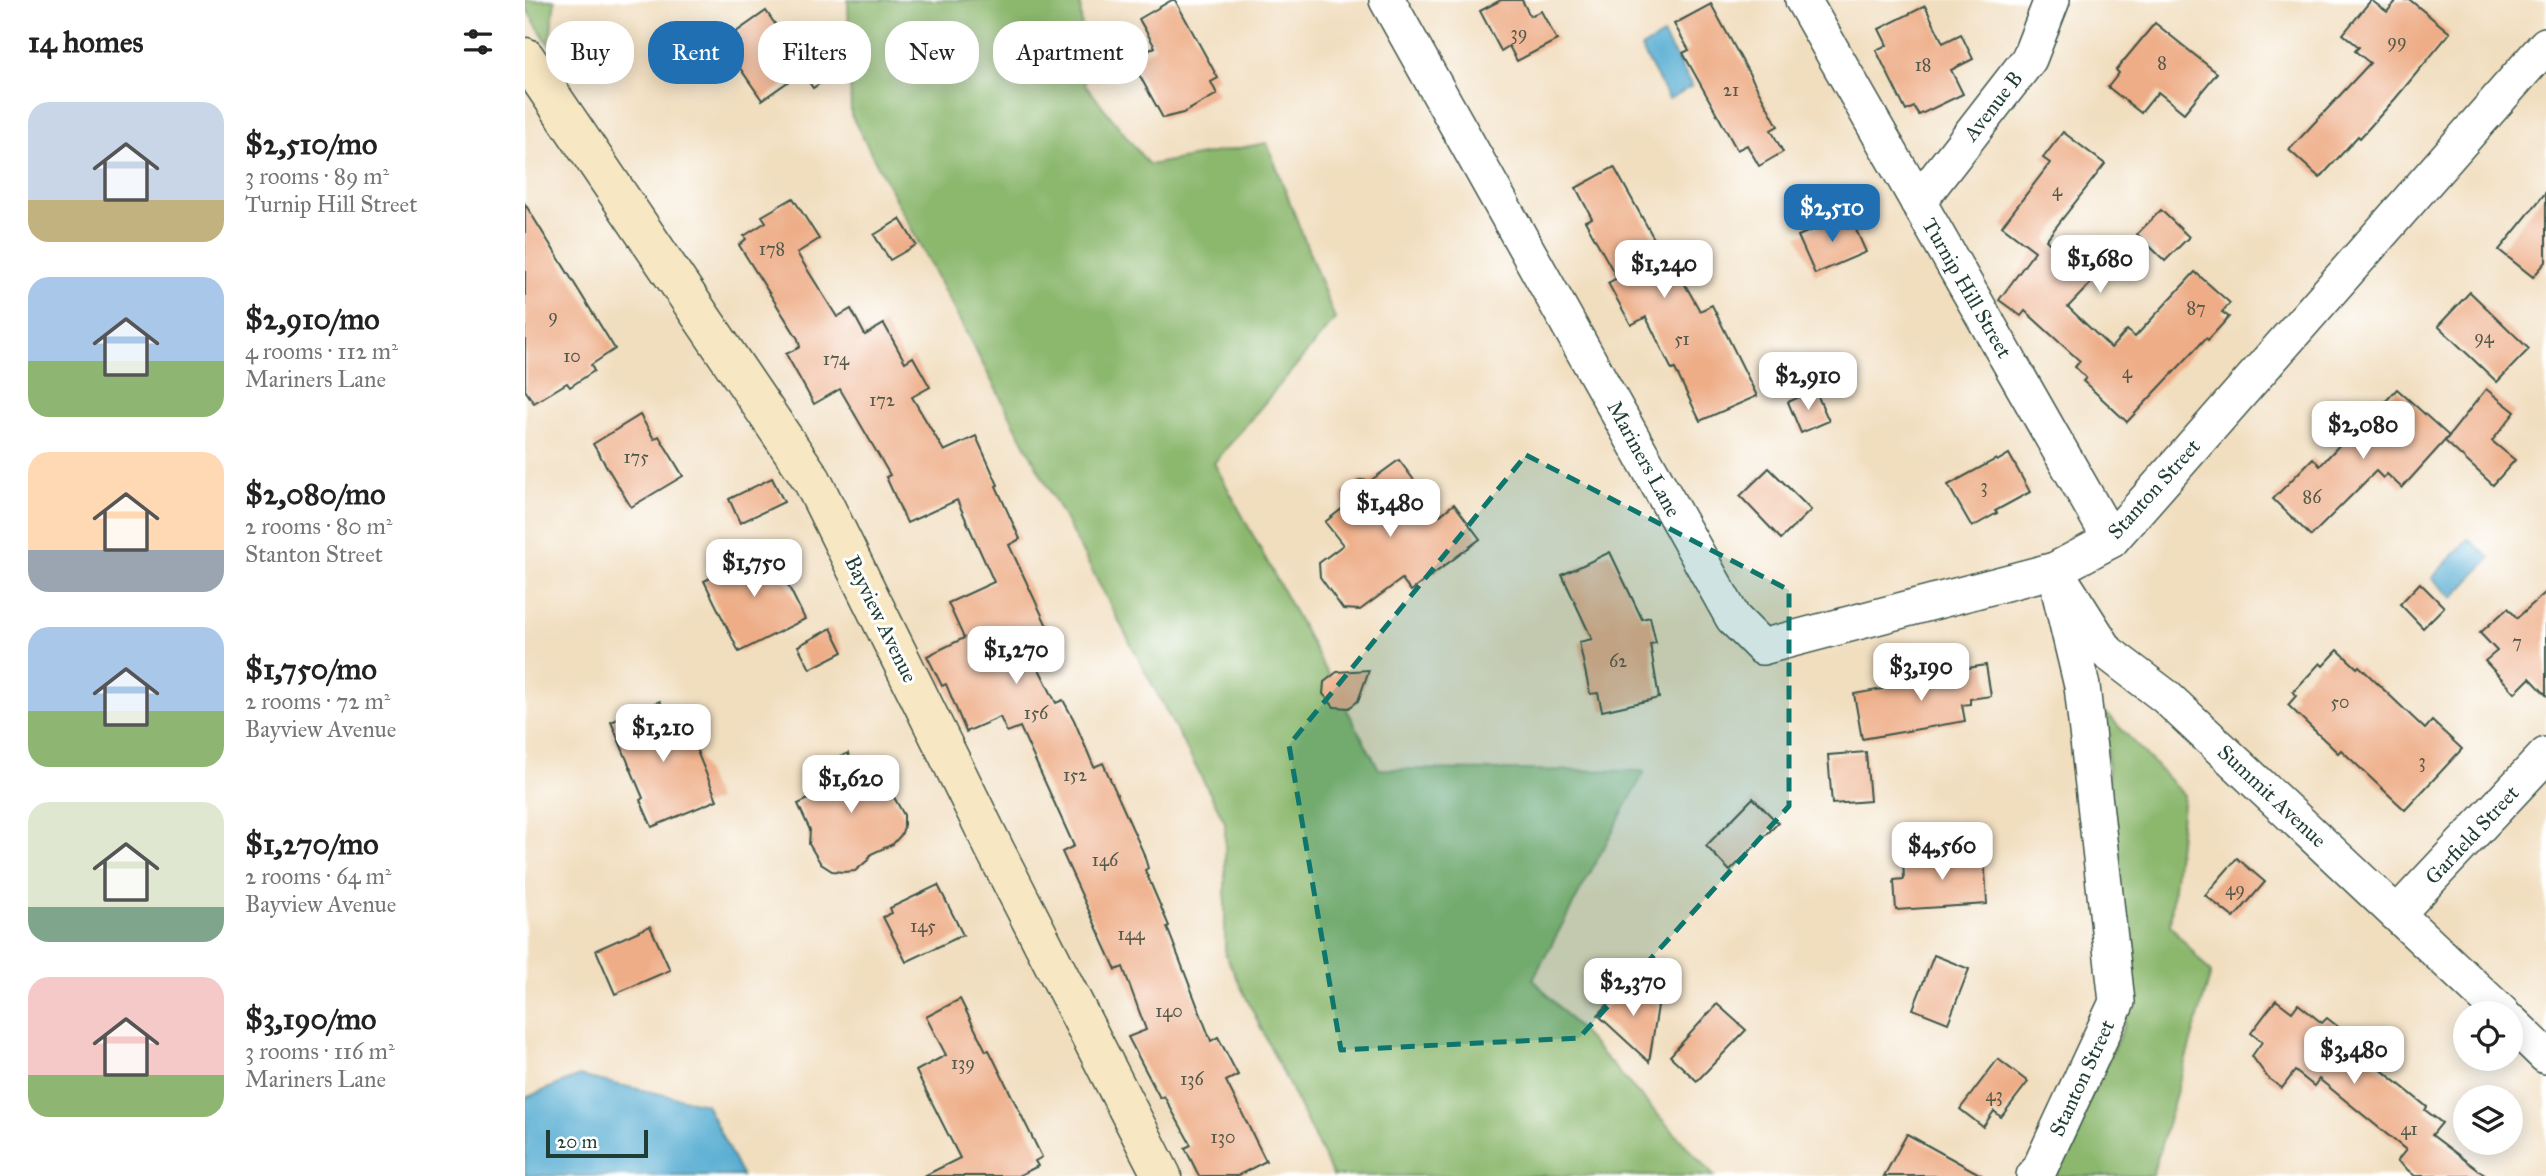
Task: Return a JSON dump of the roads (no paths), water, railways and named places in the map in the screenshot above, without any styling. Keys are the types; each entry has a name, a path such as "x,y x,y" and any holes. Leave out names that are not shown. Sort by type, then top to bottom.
{"main road":[{"name":"Bayview Avenue","path":"525,57 812,480 995,850 1162,1176"}],"street":[{"name":"Mariners Lane","path":"1387,0 1733,618 1762,648 2055,570"},
{"name":"Turnip Hill Street","path":"1803,0 2111,540"},
{"name":"Avenue B","path":"1918,202 2029,59 2052,0"},
{"name":"Stanton Street","path":"2033,1176 2039,1170 2117,1002 2082,686 2055,570 2111,540 2546,45"},
{"name":"Summit Avenue","path":"2055,570 2107,652 2166,697 2489,1001"},
{"name":"Garfield Street","path":"2397,914 2546,755"},
{"path":"2523,1033 2546,1055"}],"water":[{"path":"1663,35 1692,86 1669,99 1641,48"},
{"path":"2468,539 2490,558 2453,598 2432,578"},
{"path":"579,1076 706,1104 742,1176 525,1176 525,1098"}]}
